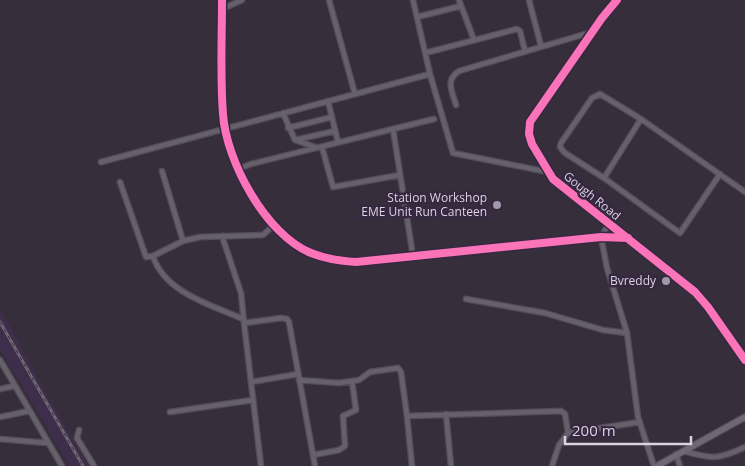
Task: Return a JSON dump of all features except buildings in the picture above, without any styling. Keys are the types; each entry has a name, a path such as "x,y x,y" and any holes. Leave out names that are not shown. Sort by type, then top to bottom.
{"street":[{"path":"222,0 222,93 229,145 250,194 274,225 309,253 338,261 413,256 601,237 628,238"},
{"path":"222,9 242,0"},
{"path":"329,0 355,94"},
{"path":"413,0 430,74 454,153 548,172"},
{"path":"459,0 474,40"},
{"path":"528,0 540,46"},
{"name":"Gough Road","path":"618,0 592,32 530,122 529,130 532,144 553,179 695,292 708,307 745,360"},
{"path":"417,17 461,6"},
{"path":"425,53 519,29 525,51"},
{"path":"456,105 450,82 453,75 540,46 592,32"},
{"path":"101,162 430,74"},
{"path":"720,174 680,233 604,178 565,153 560,146 564,137 596,94 606,97 641,119 720,174 745,192"},
{"path":"328,101 338,142"},
{"path":"283,113 294,140 320,147"},
{"path":"288,128 332,117"},
{"path":"604,178 641,119"},
{"path":"238,169 338,142 434,120"},
{"path":"393,129 413,256"},
{"path":"294,140 335,131"},
{"path":"320,147 333,187 400,175"},
{"path":"162,171 183,241"},
{"path":"120,182 144,255 148,258 183,241 200,237 263,235 274,225"},
{"path":"609,224 601,237 607,268 626,333 640,422 656,466 745,417"},
{"path":"222,236 241,292 262,466"},
{"path":"153,256 157,268 170,283 243,321 287,319 315,466"},
{"path":"466,299 545,312 603,330 626,333"},
{"path":"0,360 62,466"},
{"path":"251,382 298,377 327,383 352,381 359,380 370,372 398,368 401,372 412,466"},
{"path":"313,455 339,450 345,446 343,416 356,410 352,381"},
{"path":"0,389 14,386"},
{"path":"170,412 253,400"},
{"path":"407,416 561,410 565,414 568,433"},
{"path":"0,417 29,411"},
{"path":"446,414 451,466"},
{"path":"552,466 558,445 568,433 640,422"},
{"path":"79,430 78,438 94,466"},
{"path":"0,439 48,443"},
{"path":"679,453 723,458 745,447"},
{"path":"679,453 680,466"}],"shaded area":[{"path":"0,308 89,466 70,466 0,349"}],"railway":[{"path":"0,322 83,466"}],"cycle path":[{"path":"222,0 221,71 226,133 240,174 251,194 264,214 294,244 322,257 356,262 601,237 628,238"},
{"path":"617,0 602,18 530,122 529,134 532,144 553,179 695,292 708,307 745,360"}],"place":[{"name":"Station Workshop EME Unit Run Canteen","path":"497,205"},
{"name":"Bvreddy","path":"666,281"}]}
